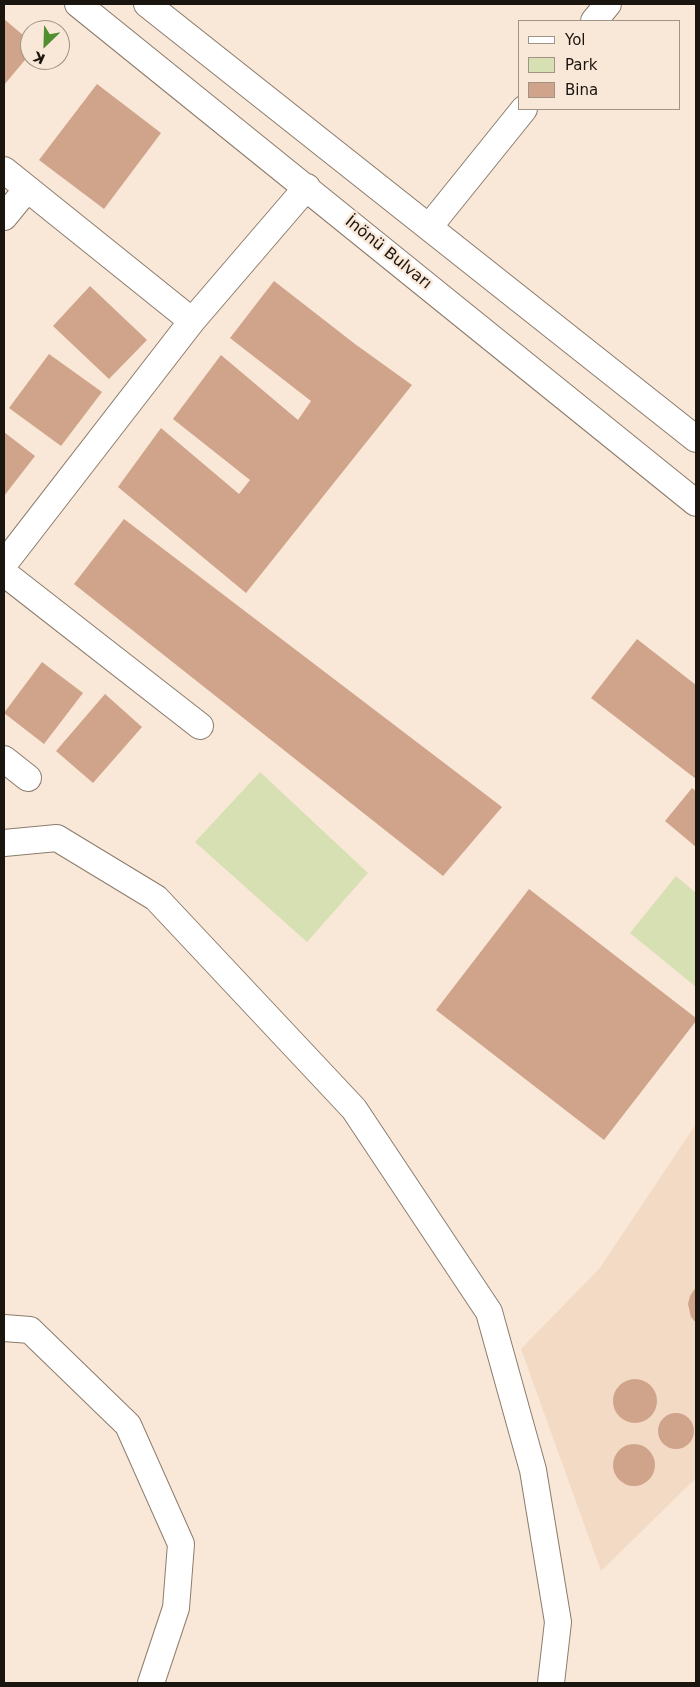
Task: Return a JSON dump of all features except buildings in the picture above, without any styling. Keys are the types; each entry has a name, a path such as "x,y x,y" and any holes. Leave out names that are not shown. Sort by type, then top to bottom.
{"street":[{"name":"İnönü Bulvarı","path":"78,4 696,502"},
{"path":"147,4 696,439"},
{"path":"595,20 608,4"},
{"path":"429,228 523,110"},
{"path":"4,170 192,321"},
{"path":"4,564 192,321 307,187"},
{"path":"4,217 27,189"},
{"path":"4,573 200,726"},
{"path":"4,759 28,778"},
{"path":"4,843 58,838 156,898 354,1109 489,1312 534,1479 558,1622 551,1683"},
{"path":"4,1328 30,1330 128,1425 180,1544 176,1608 151,1683"}],"shaded area":[{"path":"696,1124 696,1478 601,1571 521,1349 599,1269"}],"green space":[{"path":"260,772 368,873 307,942 195,842"},
{"path":"676,876 696,893 696,987 630,933"}]}
